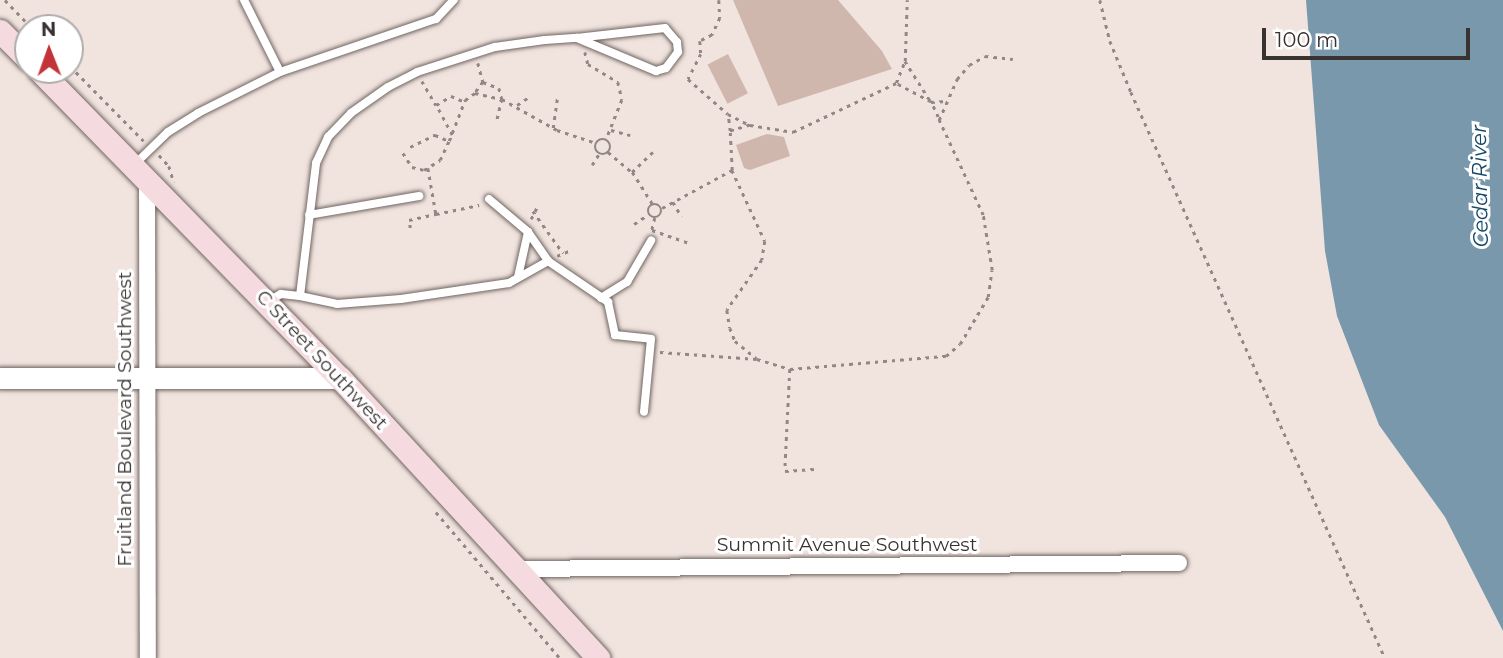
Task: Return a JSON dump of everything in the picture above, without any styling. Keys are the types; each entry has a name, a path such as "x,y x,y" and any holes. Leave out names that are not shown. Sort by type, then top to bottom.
{"main road":[{"path":"0,31 14,45"},
{"name":"C Street Southwest","path":"52,84 340,378 516,569 592,656"}],"street":[{"name":"Fruitland Boulevard Southwest","path":"140,173 148,658"},
{"path":"0,378 340,378"},
{"name":"Summit Avenue Southwest","path":"516,569 1179,563"}],"lane":[{"path":"244,0 280,72"},
{"path":"140,173 151,148 198,113 280,72 436,19 454,0"},
{"path":"300,296 316,163 328,137 351,113 417,72 476,53 577,38 665,28 677,42 678,52 666,68 656,71 577,38"},
{"path":"309,215 419,196"},
{"path":"489,199 528,232 548,261 608,302 615,335 651,339 643,412"},
{"path":"518,277 528,232"},
{"path":"601,298 627,282 651,240"},
{"path":"267,302 281,294 337,304 401,299 509,283 548,261"}],"path":[{"path":"5,0 18,14"},
{"path":"719,0 720,18 712,34 700,41 701,54 688,79 728,114 750,125 793,132 896,83 905,61 907,0"},
{"path":"1100,0 1130,92 1385,658"},
{"path":"587,42 588,64 618,82 622,100 606,140 608,152 632,172 652,204 662,208"},
{"path":"403,153 412,167 428,168 440,160 465,102 483,82 476,53"},
{"path":"939,120 946,101 968,65 985,56 1013,59"},
{"path":"650,351 757,359 790,369 946,356 978,319 992,270 989,240 983,215 931,102 905,61"},
{"path":"417,72 452,135"},
{"path":"84,80 169,166"},
{"path":"483,82 499,88 502,99 497,120"},
{"path":"896,83 931,102 946,101"},
{"path":"475,93 517,105 553,128 596,143 606,140"},
{"path":"436,105 451,96 465,102"},
{"path":"517,105 529,97"},
{"path":"553,128 557,97"},
{"path":"728,114 732,170 765,241 762,260 727,310 735,341 757,359"},
{"path":"730,131 750,125"},
{"path":"611,130 630,135"},
{"path":"411,147 435,135 449,141"},
{"path":"596,143 599,154"},
{"path":"592,165 599,154 608,152"},
{"path":"632,172 653,152"},
{"path":"428,168 436,214"},
{"path":"662,208 732,170"},
{"path":"410,228 409,220 471,209 489,199"},
{"path":"673,202 682,217"},
{"path":"634,224 649,214 652,204"},
{"path":"655,218 662,215 662,208"},
{"path":"533,211 562,253"},
{"path":"649,214 655,218"},
{"path":"655,218 652,230 692,244"},
{"path":"790,369 785,471 814,469"}],"shaded area":[{"path":"733,0 838,0 882,51 892,69 778,106"},
{"path":"728,54 748,93 727,104 708,64"},
{"path":"767,134 784,137 790,156 750,170 744,168 736,145"}],"water":[{"name":"Cedar River","path":"1306,0 1503,0 1503,631 1445,517 1379,425 1337,316 1325,251"}]}
